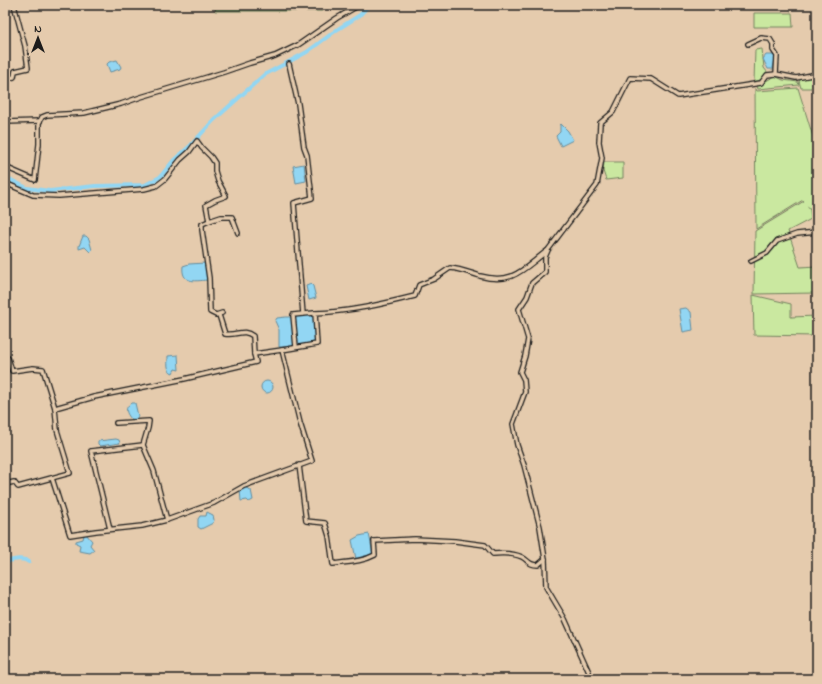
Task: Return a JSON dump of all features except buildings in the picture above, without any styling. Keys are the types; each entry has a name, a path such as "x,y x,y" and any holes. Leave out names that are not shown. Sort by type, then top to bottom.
{"street":[{"path":"5,79 14,78 15,71 28,68 25,46 14,5"},
{"path":"5,167 35,180 40,121 42,117 47,115 84,113 121,104 275,56 298,45 337,18 362,5"},
{"path":"748,44 761,38 770,39 773,44 772,50 777,56 776,74"},
{"path":"289,64 298,104 304,147 307,155 312,198 294,203 303,314"},
{"path":"592,679 565,619 546,587 545,559 540,527 524,465 517,445 513,424 525,392 524,380 520,372 528,339 519,309 527,297 532,283 545,272 544,257 548,250 597,186 602,158 599,142 600,123 613,112 630,78 651,78 678,96 761,83 767,75 776,74 796,78 817,74"},
{"path":"5,122 40,121"},
{"path":"5,183 33,194 59,196 144,189 156,186 165,179 180,160 189,152 197,140 202,148 212,157 215,163 215,171 218,181 226,196 206,205 209,221"},
{"path":"55,408 94,397 184,379 256,362 252,336 248,332 241,332 232,335 225,334 221,314 213,314 210,312 210,284 202,224 221,217 232,217 238,232"},
{"path":"751,261 767,253 777,240 797,234 817,232"},
{"path":"296,347 293,315 329,313 363,308 415,296 419,285 434,279 450,268 461,269 494,279 509,278 522,271 548,250"},
{"path":"254,354 317,344 315,314"},
{"path":"52,478 70,535 142,526 167,520 214,503 244,486 312,460 300,423 282,350"},
{"path":"5,358 8,358 12,371 33,368 43,369 55,408 57,430 70,473 18,487 14,482 5,484"},
{"path":"116,423 149,421 144,445 154,471 167,520"},
{"path":"110,529 91,451 144,445"},
{"path":"299,465 306,522 325,523 329,536 333,564 369,558 375,555 374,540 415,539 455,541 485,545 493,554 514,554 523,558 532,565 538,565 545,559"}],"green space":[{"path":"216,5 272,5 275,7 279,5 320,5 323,11 215,11"},
{"path":"754,13 792,13 793,27 754,27"},
{"path":"762,49 764,68 768,73 760,80 754,82 755,50"},
{"path":"775,76 783,80 798,82 799,85 758,89 757,85 761,85"},
{"path":"817,76 817,88 801,88 799,81 803,78"},
{"path":"755,88 757,91 798,88 814,140 817,141 817,208 811,209 807,206 810,210 811,219 788,231 800,267 817,266 817,300 815,293 754,294 755,231 804,201 803,200 756,229"},
{"path":"604,162 623,162 623,178 606,180 603,171"},
{"path":"753,295 791,304 791,317 817,316 817,336 754,335"}],"water":[{"path":"766,55 774,55 774,69 768,69 763,59"},
{"path":"117,60 121,67 120,69 110,72 107,64"},
{"path":"561,124 568,131 573,140 561,146 556,136 560,132"},
{"path":"304,164 306,181 296,183 293,166"},
{"path":"83,236 86,236 89,239 92,250 90,252 85,247 79,249"},
{"path":"205,263 207,280 194,281 187,279 184,276 183,266"},
{"path":"311,284 313,286 316,298 309,300 306,286"},
{"path":"686,308 691,312 693,330 683,332 679,309"},
{"path":"314,315 315,343 297,345 294,316"},
{"path":"291,317 294,346 279,347 279,330 275,321 277,318"},
{"path":"178,355 179,370 175,369 173,373 168,368 168,356"},
{"path":"267,381 271,383 273,387 271,391 267,393 263,391 261,387 263,383"},
{"path":"131,403 135,403 138,416 136,420 131,419 127,413 127,407"},
{"path":"119,440 120,443 100,446 98,444 98,441"},
{"path":"242,488 251,490 253,500 249,502 247,500 241,501 240,490"},
{"path":"207,512 213,515 213,523 201,529 198,527 198,519 200,516 206,516"},
{"path":"86,534 92,541 90,545 94,550 90,553 79,551 80,545 76,543 76,541 83,539 84,535"},
{"path":"369,534 373,554 369,557 356,559 352,540 359,536"}],"waterway":[{"path":"5,177 27,188 50,191 95,186 145,185 160,177 174,160 190,146 214,120 264,75 307,52 360,15 369,5"},
{"path":"5,562 20,559 29,562"}]}
